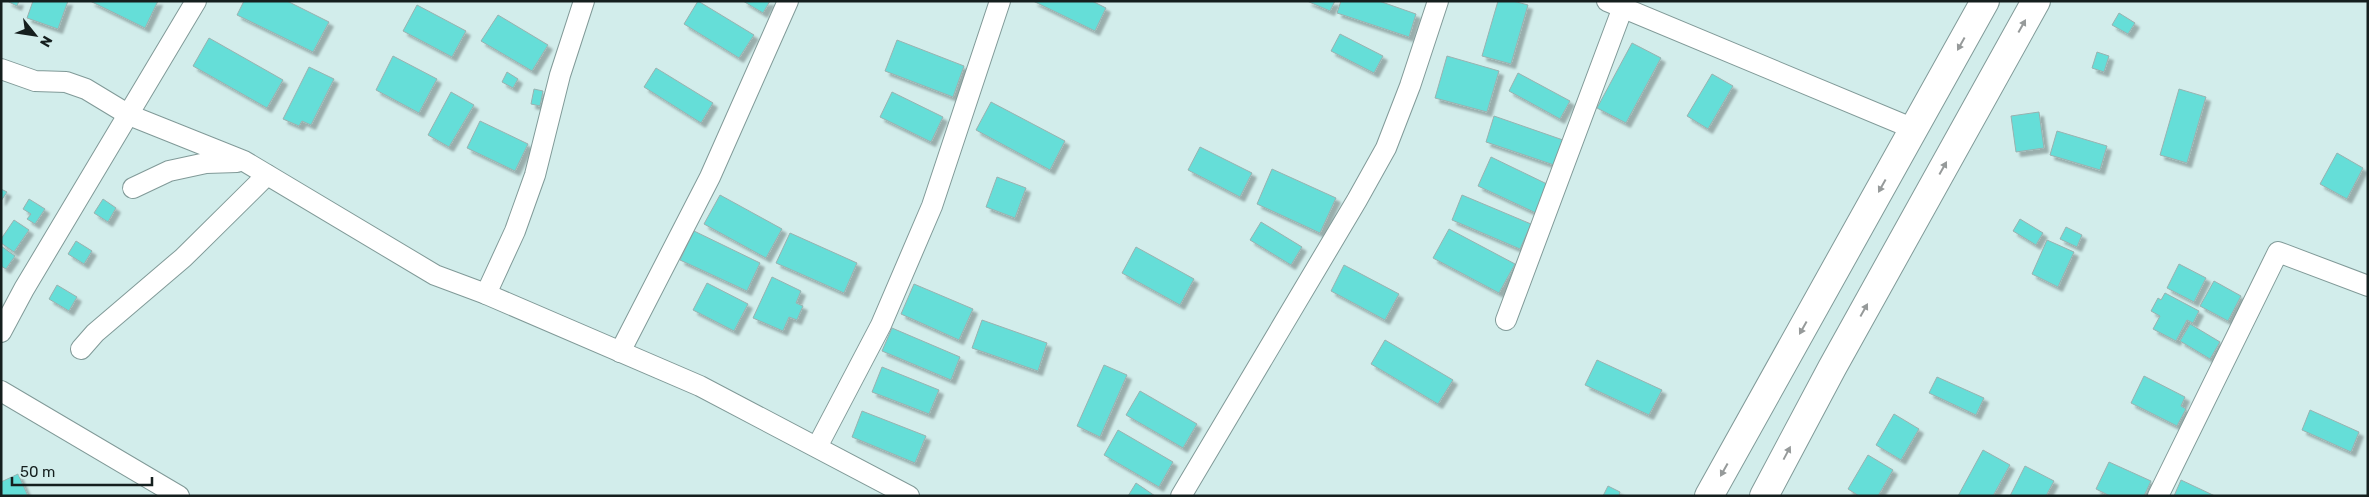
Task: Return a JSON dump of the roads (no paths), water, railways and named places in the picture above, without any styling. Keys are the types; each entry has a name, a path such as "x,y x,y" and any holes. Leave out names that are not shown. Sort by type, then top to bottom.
{"highway":[{"path":"1709,496 1985,1"},
{"path":"1769,495 1832,368 2036,1"}],"street":[{"path":"1,332 24,289 196,1"},
{"path":"486,294 515,231 535,175 560,75 584,1"},
{"path":"620,352 710,177 788,1"},
{"path":"817,447 881,325 932,206 1000,1"},
{"path":"1182,496 1386,148 1410,86 1438,1"},
{"path":"1506,320 1630,6 1914,129"},
{"path":"1,69 35,81 66,82 86,90 129,115 244,162 435,276 486,294 700,386 909,496"},
{"path":"133,188 169,171 206,163 244,162"},
{"path":"81,349 95,333 183,258 267,175"},
{"path":"2158,496 2278,252 2368,286"},
{"path":"1,391 179,496"}]}
